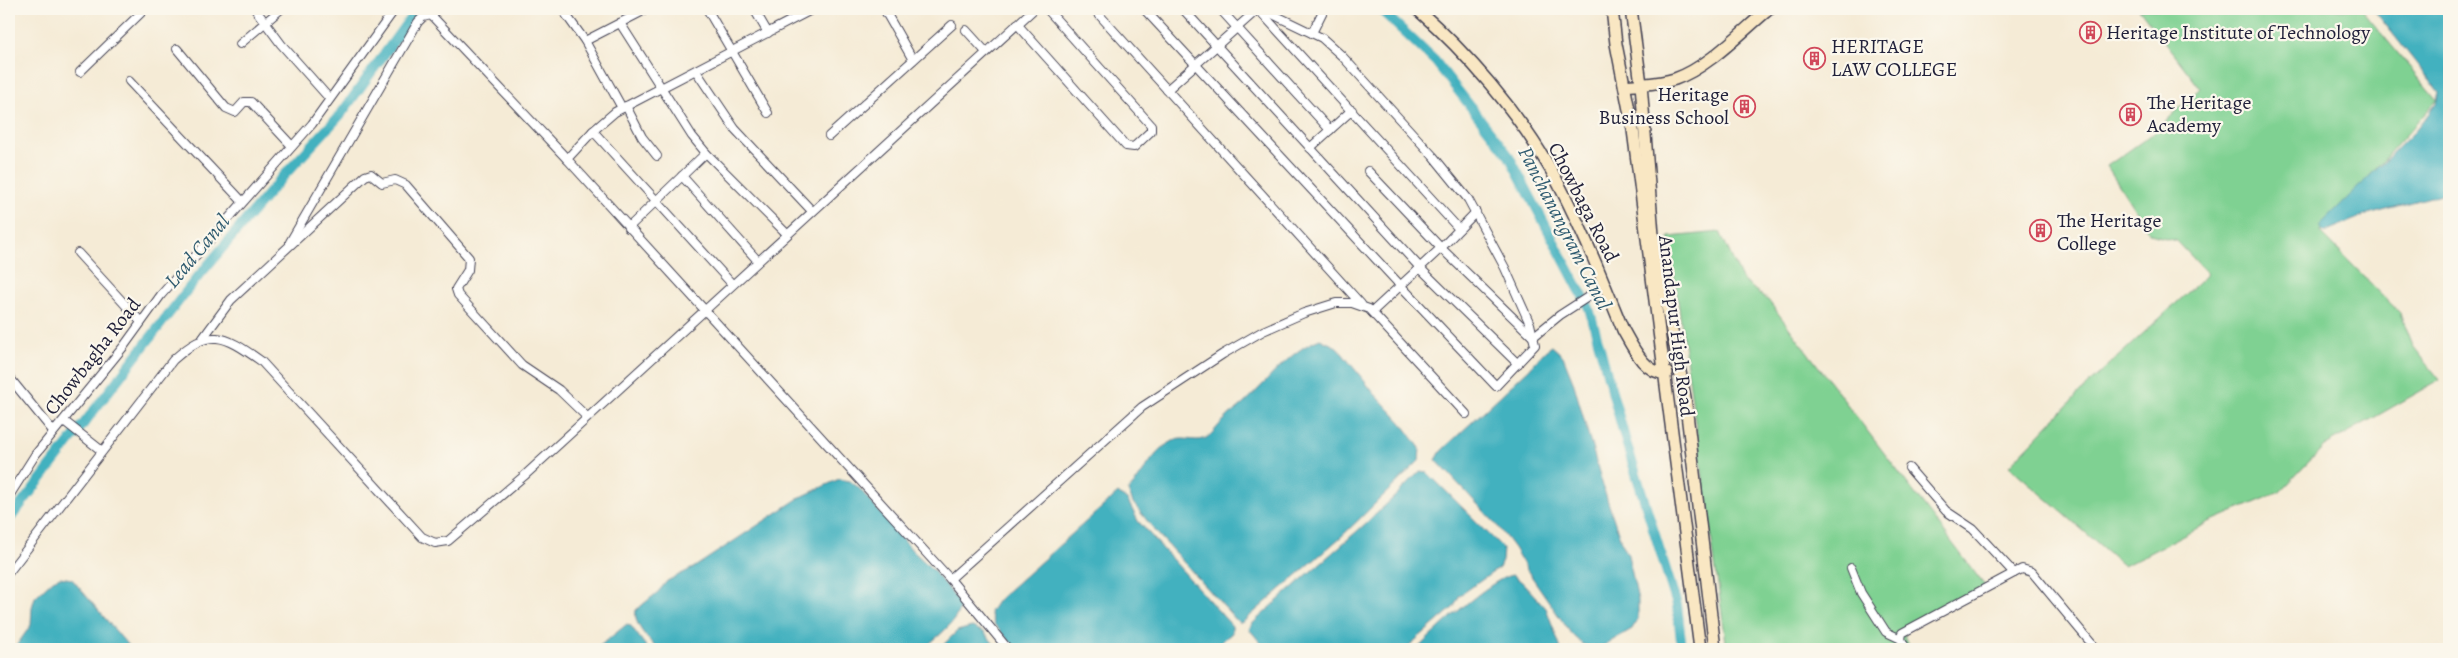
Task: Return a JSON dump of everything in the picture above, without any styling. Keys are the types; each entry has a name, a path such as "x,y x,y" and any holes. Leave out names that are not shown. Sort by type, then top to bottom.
{"main road":[{"name":"Chowbaga Road","path":"1417,9 1464,55 1531,139 1551,170 1634,348 1644,363 1663,374"},
{"name":"Anandapur High Road","path":"1612,9 1633,130 1700,649"},
{"name":"Anandapur High Road","path":"1631,9 1641,84 1654,235 1685,397 1715,649"},
{"path":"1624,86 1674,80 1687,74 1705,63 1769,9"},
{"path":"1663,374 1679,372"}],"street":[{"path":"80,72 145,9"},
{"path":"255,9 329,98"},
{"path":"240,44 281,9"},
{"name":"Chowbagha Road","path":"9,496 54,431 64,421 161,295 242,201 312,124 395,9"},
{"path":"562,9 585,41 642,137 657,156"},
{"path":"585,41 647,9"},
{"path":"707,9 768,112"},
{"path":"754,9 768,33"},
{"path":"567,159 593,131 624,107 812,9"},
{"path":"884,9 913,60"},
{"path":"203,338 215,337 225,339 261,361 409,525 422,537 435,543 448,541 587,417 1034,9"},
{"path":"1017,24 1126,146 1134,147 1151,131 1151,125 1046,9"},
{"path":"1094,9 1361,304 1372,312 1466,414"},
{"path":"1144,9 1400,286 1496,386 1533,350 1533,337 1530,324 1505,268 1476,212 1433,156 1342,56 1312,33 1262,9"},
{"path":"1183,9 1420,268 1518,364"},
{"path":"1220,9 1330,130"},
{"path":"1167,90 1258,9 1459,229"},
{"path":"1312,33 1324,9"},
{"path":"286,249 365,110 418,22 423,17 431,16 567,159 950,579 1008,649"},
{"path":"620,23 684,125 706,153 786,234"},
{"path":"829,136 952,25"},
{"path":"966,30 986,52"},
{"path":"177,49 226,108 234,112 244,102 252,102 292,146"},
{"path":"696,71 735,129 812,211"},
{"path":"129,81 242,201"},
{"path":"1310,148 1352,110"},
{"path":"593,131 732,284"},
{"path":"628,228 706,153"},
{"path":"1368,171 1441,248 1533,337"},
{"path":"9,572 174,360 189,346 203,338 231,300 365,176 371,174 382,183 400,181 469,258 468,270 456,289 458,295 522,364 559,390 587,417"},
{"path":"682,176 758,261"},
{"path":"1372,312 1441,248 1476,212"},
{"path":"78,253 141,322"},
{"path":"1533,337 1560,315 1605,286"},
{"path":"950,579 1142,407 1263,331 1304,313 1336,303 1361,304"},
{"path":"9,377 54,431"},
{"path":"64,421 102,451"},
{"path":"1909,468 1946,510 1973,528 2014,573"},
{"path":"1851,568 1861,593 1886,632 1901,639"},
{"path":"1906,649 1901,639 1902,632 2022,569 2032,572 2096,649"}],"green space":[{"path":"2139,9 2361,9 2437,100 2320,232 2400,313 2413,346 2440,380 2324,446 2280,492 2209,522 2124,566 2009,466 2086,386 2208,274 2177,241 2150,234 2107,166 2154,133 2200,88"},
{"path":"1720,232 1743,281 1768,300 1985,586 1903,631 1911,649 1727,649 1669,237"}],"water":[{"path":"2373,9 2449,9 2449,192 2368,214 2324,232 2319,226 2416,130 2436,104 2439,92"},
{"path":"1320,339 1337,347 1374,393 1401,422 1420,448 1419,461 1342,536 1243,622 1239,623 1157,533 1133,503 1128,491 1154,457 1166,445 1177,439 1205,439 1278,368 1308,345"},
{"path":"1552,346 1563,356 1573,381 1605,493 1621,541 1628,555 1638,600 1638,619 1632,629 1601,647 1593,648 1582,644 1572,635 1496,524 1436,460 1441,451"},
{"path":"1420,471 1427,472 1503,548 1502,561 1499,568 1459,596 1454,607 1405,649 1266,649 1249,629 1252,624 1380,511"},
{"path":"839,479 850,481 859,488 912,550 933,570 961,605 951,624 923,649 657,649 639,626 636,610 658,592 667,581 693,568 799,498"},
{"path":"1118,493 1128,501 1138,521 1232,626 1232,633 1213,649 1016,649 994,624 990,612 998,600"},
{"path":"1512,575 1522,582 1546,608 1561,649 1417,649 1476,596 1502,579"},
{"path":"60,577 72,579 131,649 14,649 31,625 32,607 35,597 53,580"},
{"path":"627,624 631,626 648,649 596,649"},
{"path":"972,627 984,632 998,649 939,649 957,631"}],"waterway":[{"name":"Lead Canal","path":"9,520 192,284 278,182 341,114 417,9"},
{"name":"Panchanangram Canal","path":"1380,9 1435,61 1509,156 1589,308 1626,442 1677,605 1682,649"}],"place":[{"name":"Heritage Institute of Technology","path":"2090,32"},
{"name":"HERITAGE LAW COLLEGE","path":"1815,58"},
{"name":"Heritage Business School","path":"1745,106"},
{"name":"The Heritage Academy","path":"2131,114"},
{"name":"The Heritage College","path":"2041,231"}]}
